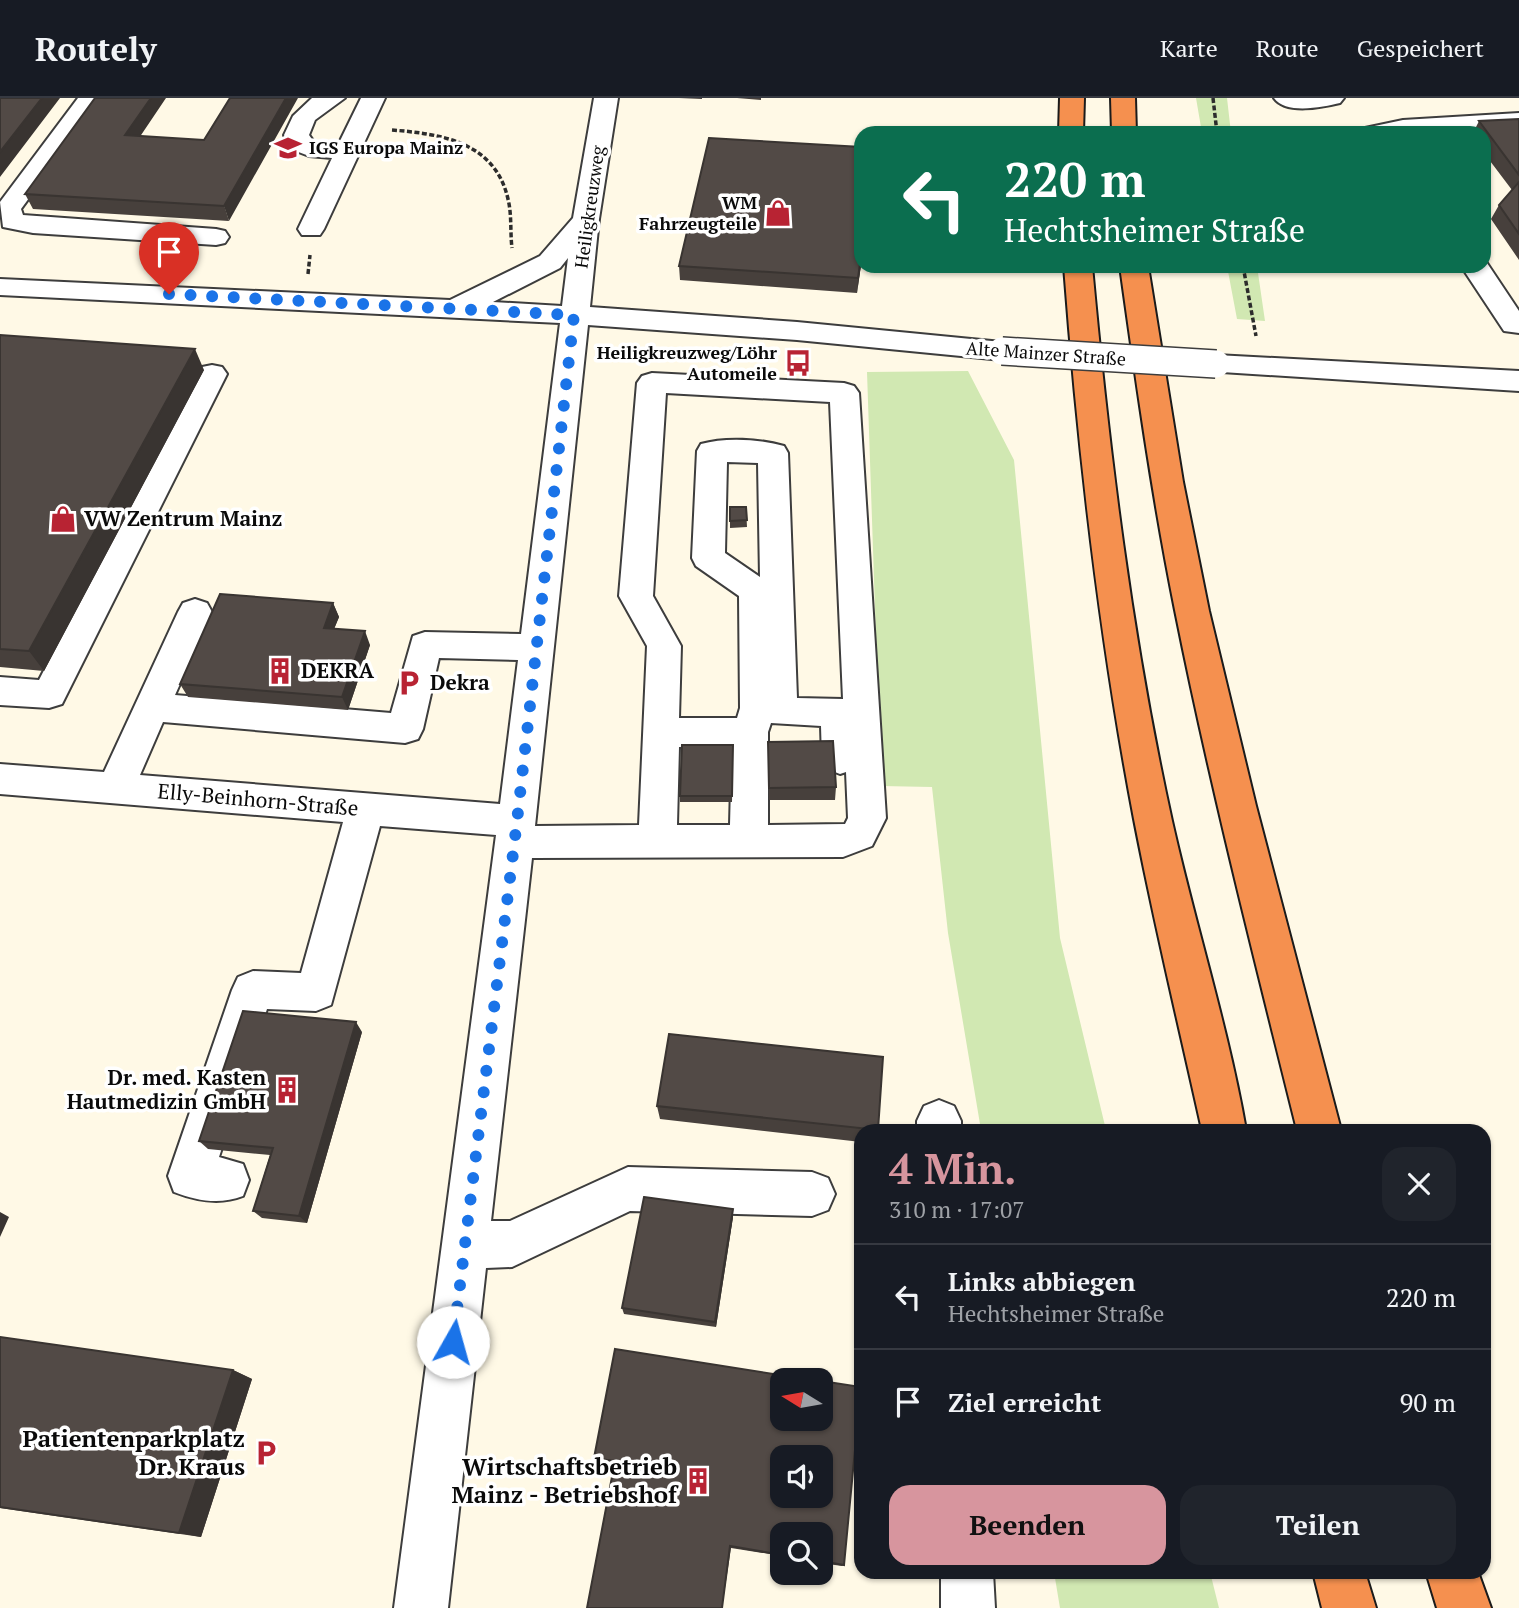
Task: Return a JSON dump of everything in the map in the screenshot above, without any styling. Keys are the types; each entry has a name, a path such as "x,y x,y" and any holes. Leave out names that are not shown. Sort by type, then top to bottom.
{"highway":[{"path":"1071,126 1072,98"},
{"path":"1123,98 1125,126"},
{"path":"1079,273 1091,426 1117,611 1153,819 1223,1124"},
{"path":"1135,273 1156,418 1192,610 1246,844 1317,1124"},
{"path":"1341,1579 1349,1608"},
{"path":"1454,1579 1464,1608"}],"street":[{"path":"90,98 8,209 12,221 33,225 216,237"},
{"path":"333,98 310,109 298,132 297,143 309,149 348,151"},
{"path":"310,229 359,128 365,98"},
{"name":"Heiligkreuzweg","path":"421,1608 515,832 574,315 586,219 606,98"},
{"path":"1289,100 1332,98"},
{"path":"1420,126 1519,120"},
{"path":"453,309 496,291 550,262 586,219"},
{"path":"1480,273 1514,325"},
{"name":"Alte Mainzer Straße","path":"0,287 574,315 797,331 1002,351 1519,380"},
{"path":"0,691 49,694 212,374"},
{"path":"668,842 660,733 664,646 636,596 652,383 844,394 867,818 859,835 843,841 839,712 780,712 773,453 712,451 708,558 756,591 758,708 750,733 749,842"},
{"path":"115,789 195,612"},
{"path":"152,707 405,729 425,645 536,647"},
{"path":"660,733 750,733"},
{"name":"Elly-Beinhorn-Straße","path":"0,779 366,808 515,832 668,842 843,841"},
{"path":"227,1180 190,1176 253,990 316,992 366,808"},
{"path":"464,1245 512,1244 628,1188 812,1194"},
{"path":"967,1579 968,1608"}],"path":[{"path":"1213,98 1216,126"},
{"path":"359,128 428,133 466,143 486,155 499,173 508,199 512,249"},
{"path":"309,269 310,262"},
{"path":"1244,273 1257,339"}],"green space":[{"path":"1196,98 1227,98 1230,126 1201,126"},
{"path":"1228,273 1258,273 1265,321 1237,319"},
{"path":"968,371 1014,460 1060,938 1105,1124 980,1124 948,933 932,787 881,786 867,372"},
{"path":"1055,1579 1212,1579 1219,1608 1060,1608"}],"building":[{"path":"0,98 42,98 0,152"},
{"path":"95,98 151,98 125,135 204,140 230,98 286,98 224,206 25,194"},
{"path":"1519,119 1519,175 1491,137 1491,126 1483,126 1479,121"},
{"name":"WM Fahrzeugteile","path":"709,138 854,147 854,273 859,273 858,278 679,266"},
{"path":"1519,182 1519,234 1499,205"},
{"name":"VW Zentrum Mainz","path":"0,335 195,349 29,651 0,649"},
{"path":"730,507 746,507 747,520 730,521"},
{"name":"DEKRA","path":"220,594 333,603 324,628 365,631 342,697 180,684"},
{"path":"833,741 836,787 769,788 768,742"},
{"path":"682,745 733,745 732,796 680,796"},
{"name":"Dr. med. Kasten Hautmedizin GmbH","path":"243,1011 356,1022 299,1216 253,1211 273,1148 199,1141"},
{"path":"669,1034 883,1057 878,1124 854,1124 854,1127 657,1106"},
{"path":"644,1197 733,1209 715,1322 622,1308"},
{"path":"0,1337 233,1370 179,1533 0,1507"},
{"name":"Wirtschaftsbetrieb Mainz - Betriebshof","path":"615,1349 770,1373 770,1432 833,1432 833,1383 854,1386 854,1460 844,1565 833,1563 833,1522 770,1522 770,1553 730,1546 722,1608 587,1608 615,1461 594,1458"}],"place":[{"name":"IGS Europa Mainz","path":"288,148"},
{"name":"WM Fahrzeugteile","path":"778,213"},
{"name":"Heiligkreuzweg/Löhr Automeile","path":"798,363"},
{"name":"VW Zentrum Mainz","path":"63,519"},
{"name":"DEKRA","path":"280,671"},
{"name":"Dekra","path":"409,683"},
{"name":"Dr. med. Kasten Hautmedizin GmbH","path":"287,1090"},
{"name":"Patientenparkplatz Dr. Kraus","path":"266,1453"},
{"name":"Wirtschaftsbetrieb Mainz - Betriebshof","path":"698,1481"}],"route":[{"path":"169,294 574,315 517,821 453,1342"}]}
